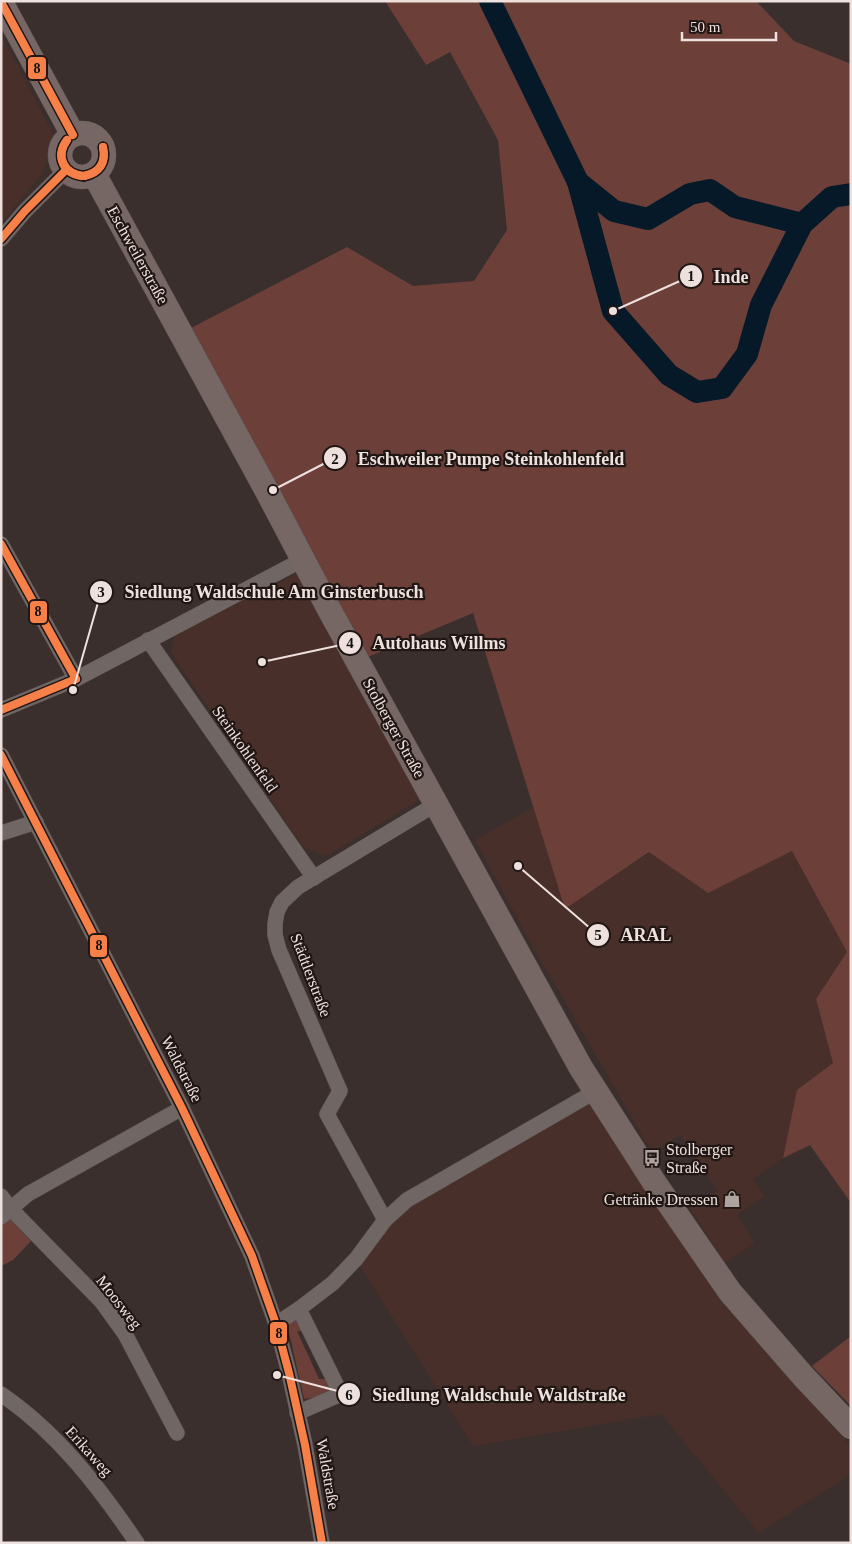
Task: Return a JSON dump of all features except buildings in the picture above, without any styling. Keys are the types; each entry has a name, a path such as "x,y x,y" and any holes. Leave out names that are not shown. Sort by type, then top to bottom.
{"main road":[{"path":"1,2 73,134"},
{"path":"83,132 88,134 100,142 104,148 103,162 94,174 82,177 66,170 61,160 61,150 64,143 73,134 83,132"},
{"name":"Eschweilerstraße","path":"94,174 183,336"},
{"name":"Stolberger Straße","path":"183,336 302,560 581,1068 654,1182 730,1292 803,1376 851,1426"}],"street":[{"path":"1,239 25,211 66,170"},
{"path":"1,544 76,679"},
{"path":"1,710 76,679 302,560"},
{"name":"Steinkohlenfeld","path":"148,640 314,878"},
{"name":"Waldstraße","path":"1,755 182,1108 252,1256 276,1324 289,1373 305,1445 322,1543"},
{"name":"Städtlerstraße","path":"385,1220 327,1114 340,1091 279,950 275,924 277,912 282,902 298,887 436,804"},
{"path":"1,833 36,822"},
{"path":"276,1324 300,1309 332,1283 356,1258 385,1220 414,1196 596,1091"},
{"path":"6,1213 28,1194 182,1108"},
{"name":"Moosweg","path":"1,1196 6,1213 102,1302 125,1334 178,1433"},
{"path":"297,1413 341,1394 300,1309"},
{"name":"Erikaweg","path":"1,1394 34,1419 61,1445 105,1496 137,1543"}],"shaded area":[{"path":"385,1 756,1 794,41 851,64 851,1203 810,1145 783,1158 797,1090 833,1063 816,999 847,952 792,851 708,893 649,852 565,909 473,613 368,657 189,329 347,247 413,286 474,281 507,230 498,140 450,52 426,65"},
{"path":"1,34 52,132 50,153 43,173 1,223"},
{"path":"298,573 423,798 326,856 304,848 171,653 175,635"},
{"path":"534,807 565,909 650,852 708,893 792,851 847,952 816,999 833,1063 797,1090 783,1158 753,1179 764,1196 737,1215 755,1243 725,1263 690,1208 717,1191 680,1135 652,1152 524,931 475,840"},
{"path":"588,1101 705,1275 739,1319 851,1447 851,1474 759,1533 661,1414 473,1446 359,1264 388,1223 411,1204"},
{"path":"8,1217 31,1241 13,1260 1,1266 1,1222"},
{"path":"295,1319 301,1320 307,1332 297,1331 319,1379 330,1379 334,1385 329,1395 304,1399 287,1323"},
{"path":"851,1336 851,1406 812,1366"}],"waterway":[{"path":"490,1 578,182 613,311 669,375 697,392 722,388 747,354 761,305 802,224 832,197 851,194"},
{"path":"578,182 614,211 648,219 690,194 710,190 735,207 802,224"}],"transit line":[{"name":"8","path":"1,2 73,135"},
{"name":"8","path":"67,140 63,146 62,153 64,164 71,172 84,176"},
{"name":"8","path":"67,140 61,152 63,164 71,173 84,176"},
{"name":"8","path":"84,176 98,170 101,166 104,158 103,147"},
{"name":"8","path":"84,176 94,172 100,166 104,153 103,147"},
{"name":"8","path":"1,239 25,211 66,170"},
{"name":"8","path":"1,544 76,679"},
{"name":"8","path":"1,710 76,679"},
{"name":"8","path":"1,755 182,1108 252,1256 276,1324 289,1373 305,1445 322,1543"}],"place":[{"name":"Inde","path":"613,311"},
{"name":"Eschweiler Pumpe Steinkohlenfeld","path":"273,490"},
{"name":"Autohaus Willms","path":"262,662"},
{"name":"Siedlung Waldschule Am Ginsterbusch","path":"73,690"},
{"name":"ARAL","path":"518,866"},
{"name":"Stolberger Straße","path":"652,1158"},
{"name":"Getränke Dressen","path":"732,1199"},
{"name":"Siedlung Waldschule Waldstraße","path":"277,1375"}]}
